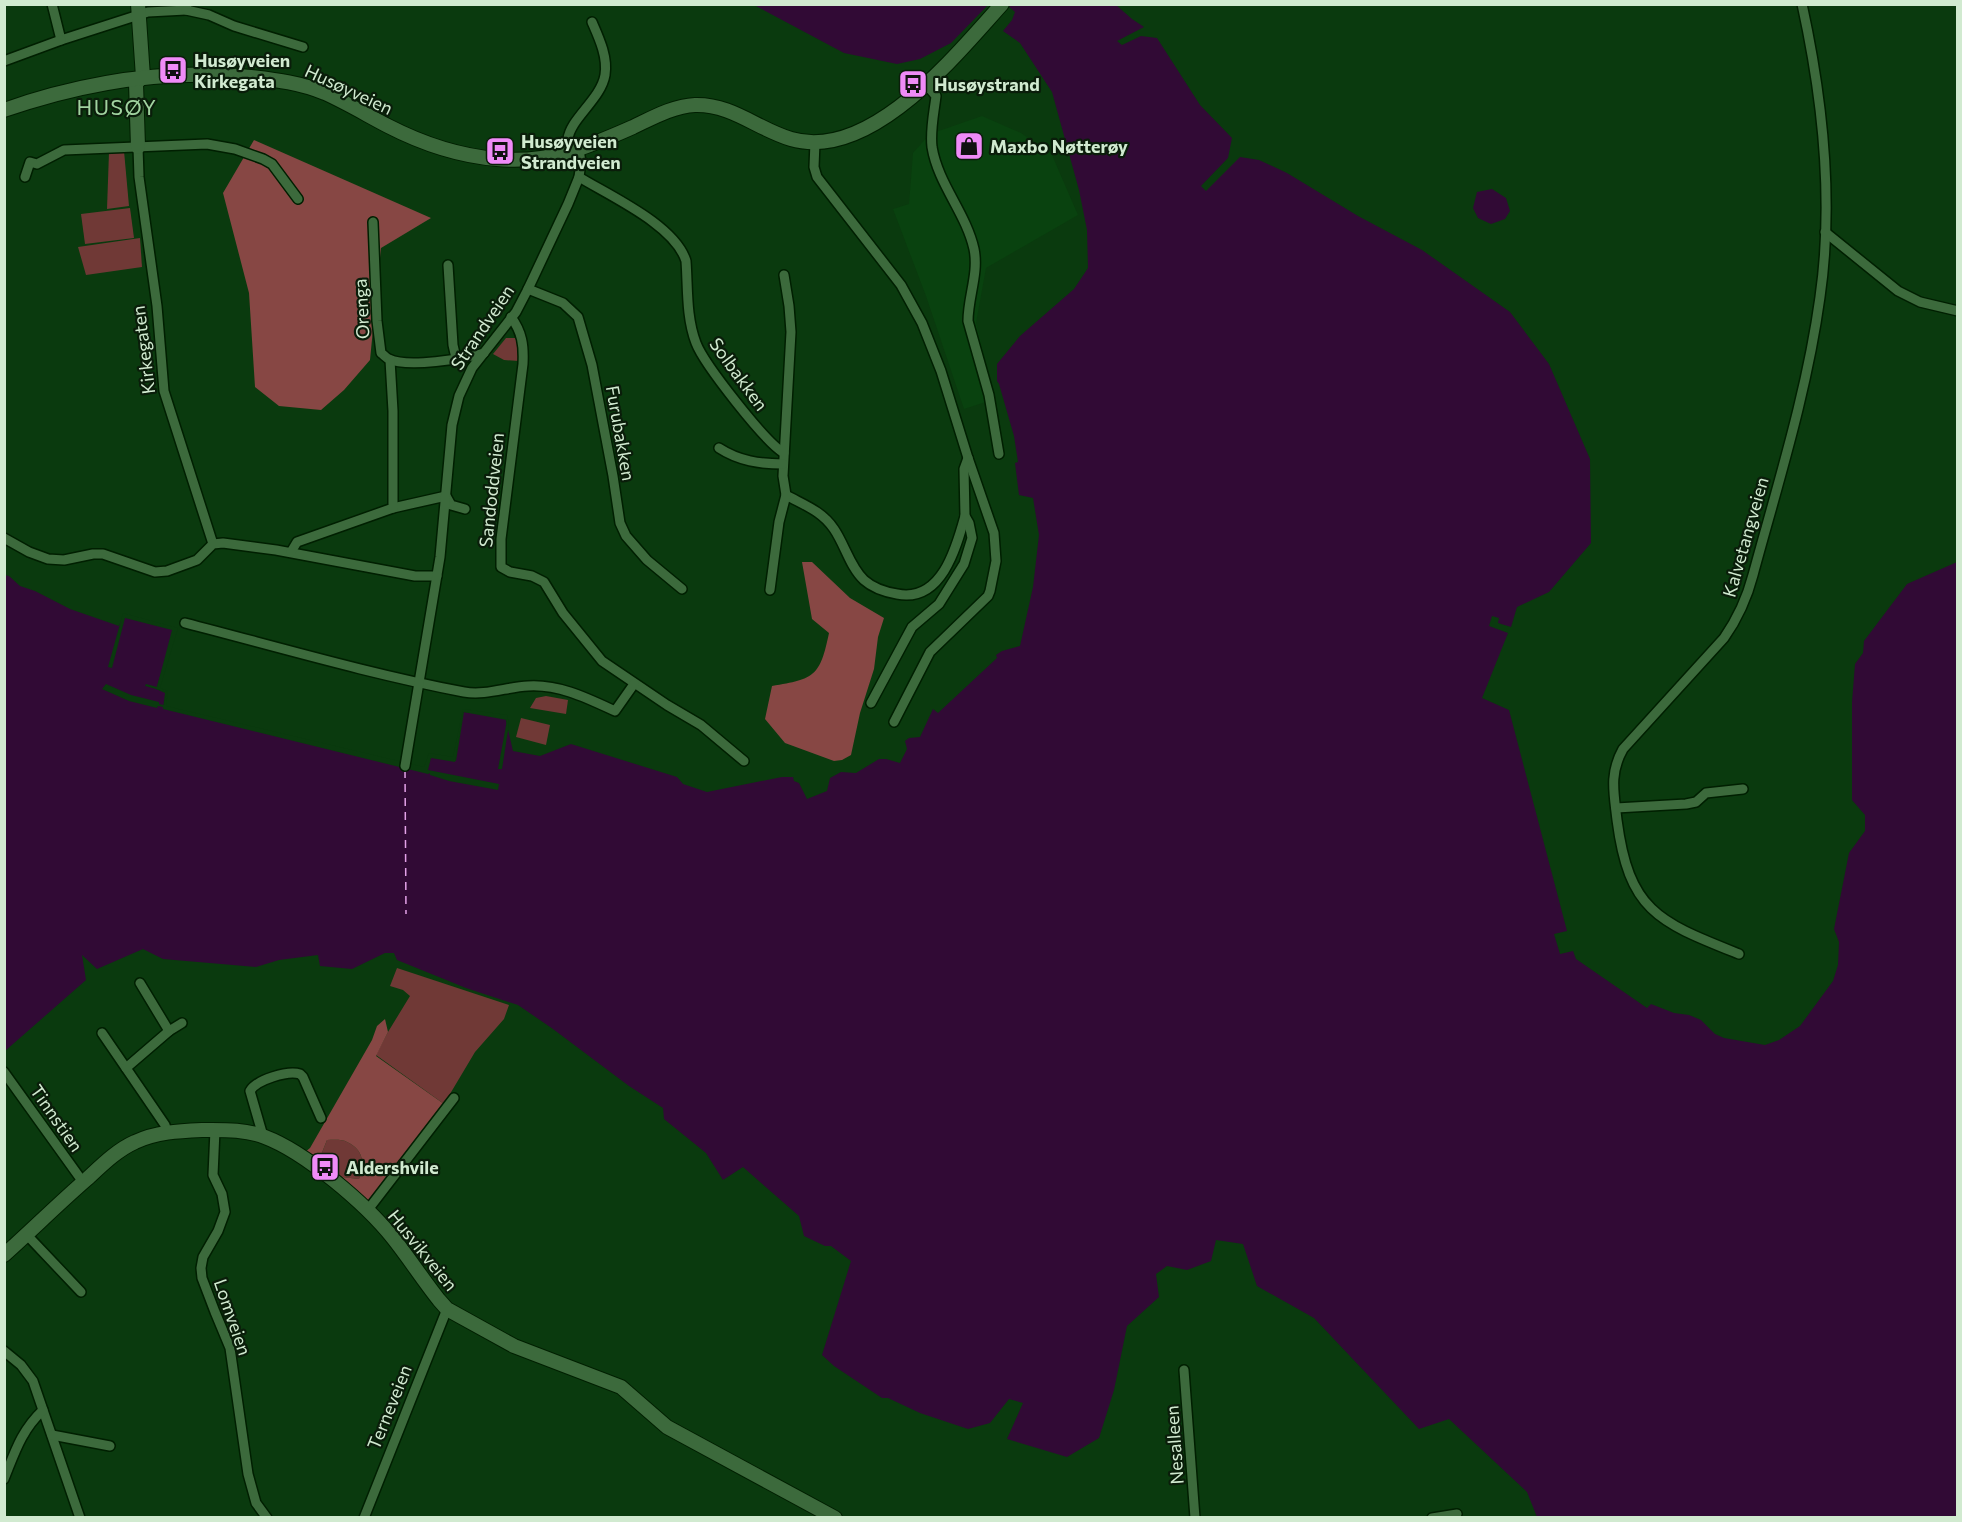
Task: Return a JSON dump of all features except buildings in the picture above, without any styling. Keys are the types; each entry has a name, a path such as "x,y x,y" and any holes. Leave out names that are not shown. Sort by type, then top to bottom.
{"main road":[{"name":"Husøyveien","path":"4,110 53,95 143,77 219,74 303,84 411,137 470,155 497,159 522,160 574,152 674,110 694,105 727,110 777,134 794,140 815,142 840,138 868,128 903,105 1002,4"},
{"name":"Kirkegaten","path":"138,10 143,77 136,83 138,147"},
{"name":"Husvikveien","path":"4,1255 112,1156 133,1143 167,1132 215,1130 263,1136 301,1156 367,1211 392,1237 447,1309 514,1346 621,1387 667,1426 835,1518"}],"street":[{"path":"52,4 61,40"},
{"name":"Kalvetangveien","path":"1739,954 1682,930 1661,918 1648,906 1636,889 1628,871 1621,842 1613,788 1614,766 1623,749 1724,638 1743,606 1806,378 1820,295 1825,232 1825,161 1815,66 1802,4"},
{"path":"4,61 138,10 148,12 186,7 234,26 303,47"},
{"path":"574,152 568,141 571,130 595,97 605,77 603,50 592,22"},
{"path":"926,84 936,96 932,146 938,170 975,251 975,272 968,321 989,395 999,454"},
{"path":"815,142 814,167 817,177 901,285 922,323 941,371 994,533 996,554 993,583 988,596 930,652 894,722"},
{"path":"25,177 30,162 37,164 64,150 207,144 253,155 272,164 298,200"},
{"name":"Kirkegaten","path":"138,147 139,177 157,306 164,391 213,544"},
{"name":"Strandveien","path":"405,766 437,576 452,425 459,396 467,376 511,317 528,289 579,177 582,162 574,152"},
{"name":"Solbakken","path":"579,177 651,220 683,251 686,261 691,325 700,352 768,440 784,453"},
{"name":"Orenga","path":"373,222 378,337 381,353 390,360 427,362 467,358 484,353"},
{"path":"1825,232 1887,284 1907,297 1958,311"},
{"path":"448,265 453,345 456,358"},
{"path":"770,590 779,522 786,495 783,484 783,464 791,332 784,275"},
{"name":"Furubakken","path":"528,289 563,303 578,317 592,365 614,476 620,523 626,536 647,560 682,589"},
{"name":"Sandoddveien","path":"511,317 522,334 524,364 501,539 501,567 544,582 563,613 602,661 634,684 701,725 744,761"},
{"path":"390,360 393,403 393,508"},
{"path":"719,448 729,455 746,461 783,464"},
{"path":"786,495 818,512 833,527 862,579 874,588 905,596 925,591 936,583 951,557 965,516 964,469 968,458"},
{"path":"291,552 297,542 393,508 446,496 451,505 465,509"},
{"path":"871,703 912,627 939,604 964,564 972,538 965,516"},
{"path":"4,538 29,552 48,559 64,560 103,554 155,572 167,571 197,560 213,544 223,543 291,552 415,576 437,576"},
{"path":"185,622 418,683 469,693 546,686 584,697 615,711 634,684"},
{"path":"1616,808 1686,804 1696,802 1706,793 1743,789"},
{"path":"140,983 169,1032"},
{"path":"126,1068 182,1023"},
{"path":"102,1034 165,1125 167,1132"},
{"name":"Tinnstien","path":"4,1072 83,1182"},
{"path":"263,1136 250,1091 252,1086 287,1073 300,1074 303,1077 321,1118"},
{"path":"367,1211 454,1098"},
{"name":"Lomveien","path":"215,1130 213,1175 222,1194 225,1212 218,1231 203,1257 202,1278 230,1348 248,1474 256,1503 267,1518"},
{"path":"27,1235 81,1292"},
{"name":"Terneveien","path":"364,1518 447,1309"},
{"path":"4,1351 29,1375 80,1518"},
{"name":"Nesalleen","path":"1184,1370 1195,1518"},
{"path":"4,1479 19,1442 30,1423 43,1410"},
{"path":"52,1435 110,1446"},
{"path":"1432,1518 1457,1514"}],"shaded area":[{"path":"754,5 988,5 951,43 920,59 897,64 844,53"},
{"path":"1007,5 1116,5 1144,27 1117,41 1122,45 1141,36 1157,38 1200,105 1232,138 1228,158 1201,186 1206,191 1240,157 1259,160 1287,173 1358,216 1422,250 1510,312 1549,364 1590,459 1591,543 1549,592 1517,607 1511,627 1498,623 1499,618 1492,616 1489,626 1508,633 1482,698 1509,710 1567,931 1554,934 1560,954 1573,951 1576,959 1647,1008 1651,1004 1674,1013 1689,1015 1701,1020 1715,1034 1724,1038 1765,1045 1779,1040 1800,1026 1833,981 1838,965 1839,942 1834,929 1849,853 1865,831 1865,815 1852,800 1852,702 1855,664 1863,653 1864,641 1907,584 1957,562 1957,1517 1537,1517 1527,1492 1449,1419 1419,1429 1314,1318 1257,1286 1243,1244 1216,1240 1211,1261 1187,1270 1167,1266 1156,1274 1159,1297 1127,1326 1114,1390 1099,1438 1067,1457 1007,1439 1023,1403 1009,1399 990,1423 968,1429 920,1413 888,1398 882,1398 834,1366 822,1355 851,1261 831,1246 825,1246 804,1236 799,1216 743,1167 723,1180 706,1153 664,1119 663,1108 518,1005 466,988 397,960 394,953 385,953 352,969 320,966 318,955 279,960 256,967 163,959 143,949 97,969 82,955 86,980 5,1051 5,575 20,586 70,609 119,626 124,614 175,628 156,689 165,693 163,708 426,771 430,756 456,761 464,712 505,717 513,751 540,756 571,744 677,777 683,784 707,792 782,777 793,777 794,781 799,783 807,799 827,791 830,778 841,772 856,773 879,759 900,763 907,749 905,741 909,738 920,737 933,709 938,713 997,658 996,655 1020,646 1033,587 1039,535 1033,498 1019,495 1014,436 997,381 997,364 1020,336 1074,289 1088,268 1087,230 1079,190 1052,92 1020,43 1003,31 1015,12"},
{"path":"982,116 1021,133 1052,155 1078,215 986,268 976,323 995,399 964,409 926,296 893,209 909,204 913,153 930,134"},
{"path":"254,140 431,218 381,248 370,360 344,390 321,410 279,406 255,387 249,293 223,193"},
{"path":"124,151 129,206 107,209 109,152"},
{"path":"1492,189 1506,198 1510,211 1505,219 1491,224 1478,218 1473,208 1477,192"},
{"path":"130,208 134,238 85,244 81,214"},
{"path":"140,238 142,267 86,275 78,247"},
{"path":"506,338 519,338 519,361 504,360 493,354"},
{"path":"802,562 812,562 850,598 884,618 878,637 874,669 860,713 851,755 842,760 834,761 785,743 765,719 772,686 798,681 813,673 826,647 829,633 812,619"},
{"path":"546,696 568,700 566,714 530,708 536,698"},
{"path":"521,718 550,725 546,745 516,737"},
{"path":"397,968 509,1005 504,1019 475,1052 444,1104 376,1055 410,996 403,990 390,986"},
{"path":"385,1019 388,1032 376,1056 444,1104 369,1203 342,1177 359,1179 362,1158 353,1145 343,1140 327,1140 319,1160 304,1153 310,1148 372,1040 377,1026"},
{"path":"327,1140 345,1141 357,1149 362,1158 359,1179 342,1177 319,1160"}],"pier":[{"path":"123,613 178,628 160,688 168,691 166,706 424,767 429,753 453,757 463,709 507,715 509,724 502,769 498,769 507,720 463,712 455,762 431,758 428,770 499,784 498,790 449,781 430,775 430,773 163,709 163,707 158,706 157,708 129,701 102,689 106,684 131,695 164,705 167,692 145,686 146,684 157,687 172,630 125,618 112,668 108,667"}],"ferry route":[{"path":"405,770 406,914"}],"place":[{"name":"Husøyveien Kirkegata","path":"173,70"},
{"name":"Husøystrand","path":"913,84"},
{"name":"Maxbo Nøtterøy","path":"969,146"},
{"name":"Husøyveien Strandveien","path":"500,151"},
{"name":"Aldershvile","path":"325,1167"}],"district":[{"name":"HUSØY","path":"117,106"}]}
